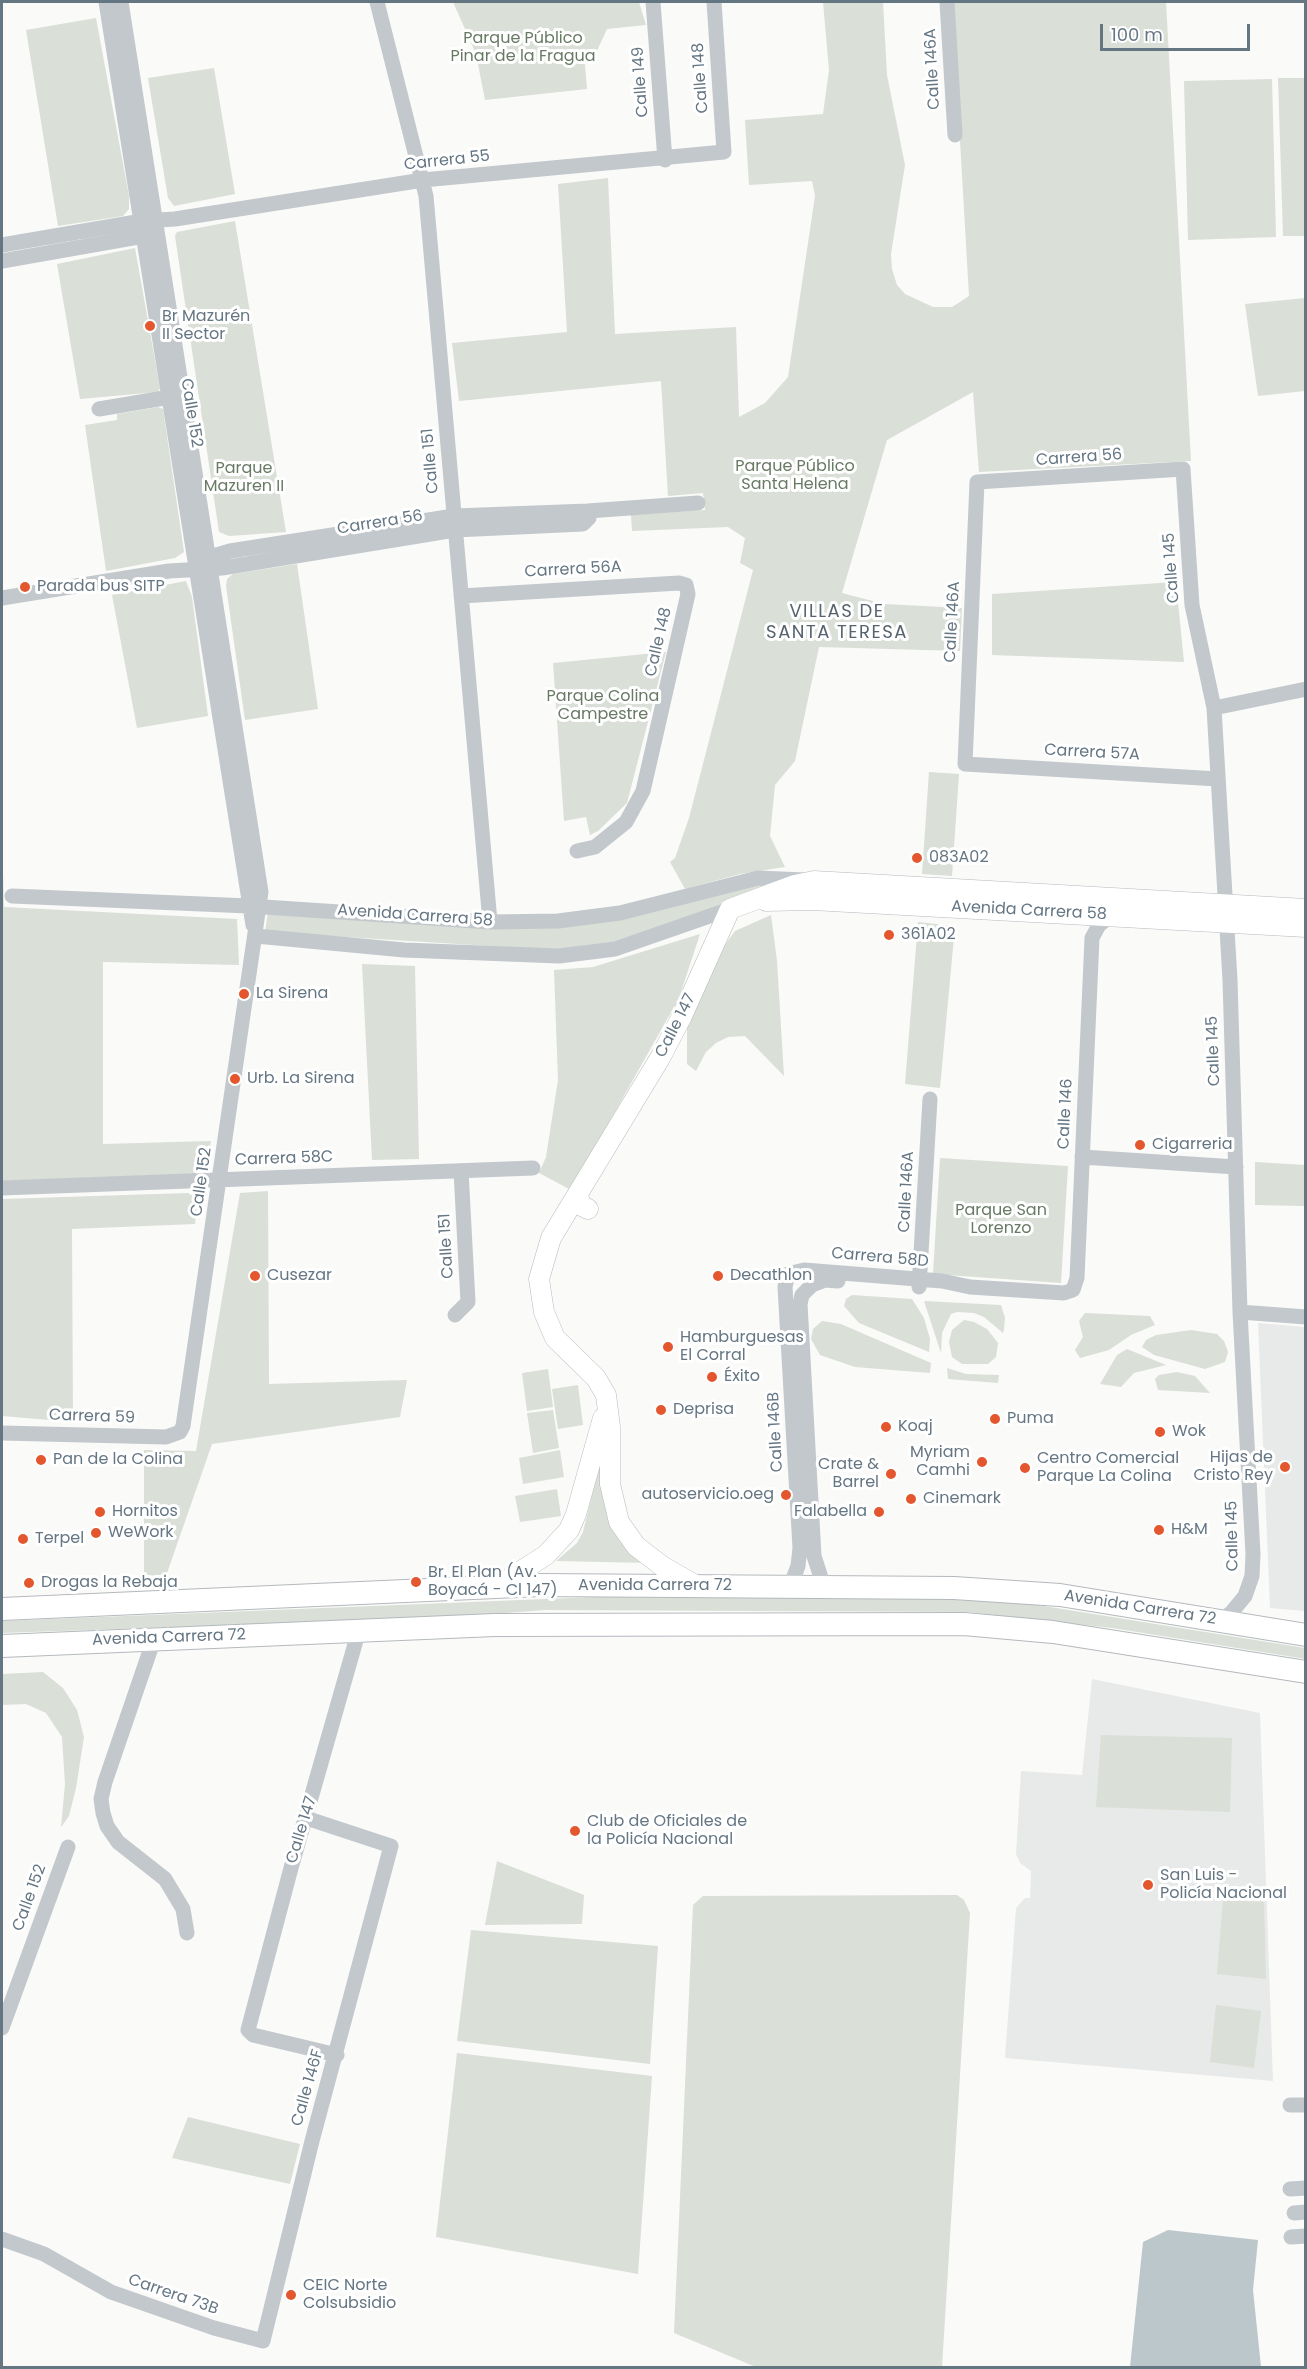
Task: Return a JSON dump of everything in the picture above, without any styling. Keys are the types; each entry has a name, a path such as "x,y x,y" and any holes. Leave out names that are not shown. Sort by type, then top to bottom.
{"highway":[{"name":"Avenida Carrera 72","path":"2,1609 494,1588 697,1586 1006,1590 1060,1595 1305,1635"},
{"name":"Avenida Carrera 72","path":"2,1646 579,1623 964,1624 1053,1632 1305,1672"}],"main road":[{"name":"Avenida Carrera 58","path":"730,909 814,881 1225,912 1305,927"},
{"name":"Avenida Carrera 58","path":"752,901 812,900 1112,915 1305,909"},
{"name":"Calle 147","path":"697,1586 662,1566 636,1546 619,1522 610,1484 607,1401 596,1378 564,1349 548,1326 540,1295 542,1264 551,1238 582,1202 613,1138 682,1016 730,909"},
{"path":"494,1588 546,1555 569,1530 576,1515 607,1401"}],"street":[{"name":"Calle 152","path":"106,2 150,226 204,564 261,892 254,906 256,936 185,1416 180,1432"},
{"name":"Calle 152","path":"121,2 170,397 204,564"},
{"name":"Calle 151","path":"377,2 423,180 441,280 454,523 490,922"},
{"name":"Calle 149","path":"653,2 665,160"},
{"name":"Calle 148","path":"714,2 724,153"},
{"name":"Calle 146A","path":"947,2 955,135"},
{"name":"Carrera 55","path":"2,261 175,219 423,180 724,153"},
{"name":"Carrera 55","path":"2,245 150,226"},
{"path":"99,409 170,397"},
{"name":"Carrera 56","path":"977,482 1183,470"},
{"name":"Calle 145","path":"1183,470 1192,604 1214,708 1225,912 1252,1576 1245,1596 1237,1607 1219,1621"},
{"name":"Calle 146A","path":"965,764 977,482"},
{"name":"Carrera 56","path":"2,598 454,523 583,524 589,518 588,511 698,503"},
{"name":"Carrera 56A","path":"461,596 679,583 686,585"},
{"name":"Calle 148","path":"577,851 595,847 626,822 643,791 688,594 686,585"},
{"path":"1214,708 1305,689"},
{"name":"Carrera 57A","path":"965,764 1218,778"},
{"name":"Avenida Carrera 58","path":"12,896 254,906 490,922 558,921 620,913 758,878 814,881"},
{"name":"Avenida Carrera 58","path":"256,936 404,950 559,956 615,949 730,909"},
{"path":"1076,913 1086,925 1092,939"},
{"path":"1092,939 1099,924 1112,915"},
{"name":"Calle 146","path":"1073,1290 1077,1278 1092,939"},
{"name":"Calle 146A","path":"920,1283 930,1099"},
{"path":"1082,1157 1236,1167"},
{"name":"Carrera 58C","path":"2,1188 533,1168"},
{"name":"Calle 151","path":"455,1315 468,1302 461,1171"},
{"name":"Carrera 58D","path":"788,1274 804,1270 970,1287 1064,1293 1073,1290"},
{"name":"Calle 146B","path":"788,1274 785,1287 806,1522 815,1563 824,1587"},
{"name":"Carrera 58D","path":"806,1289 825,1280 920,1283"},
{"name":"Calle 146B","path":"790,1587 799,1558 806,1522 800,1312 802,1295 806,1289"},
{"path":"1240,1312 1305,1317"},
{"name":"Carrera 59","path":"2,1433 166,1437 180,1432"},
{"name":"Calle 147","path":"337,2055 253,2035 248,2030 359,1630"},
{"path":"154,1639 105,1782 102,1799 103,1813 107,1826 118,1842 165,1879 183,1909 187,1933"},
{"name":"Calle 146F","path":"263,2341 312,2140 337,2055 391,1846 306,1818"},
{"name":"Calle 152","path":"2,2028 68,1847"},
{"name":"Carrera 73B","path":"2,2239 44,2254 111,2292 214,2328 263,2341"}],"shaded area":[{"name":"Hijas de Cristo Rey","path":"1258,1323 1305,1327 1305,1611 1270,1608"},
{"name":"San Luis - Policía Nacional","path":"1092,1679 1260,1713 1273,2081 1005,2058 1016,1908 1025,1898 1030,1898 1031,1871 1020,1863 1016,1854 1021,1771 1082,1775"},
{"path":"1168,2230 1258,2240 1253,2290 1261,2367 1130,2367 1143,2242"}],"green space":[{"name":"Parque Público Pinar de la Fragua","path":"453,2 639,2 646,25 607,29 596,53 584,54 587,89 485,100 476,54"},
{"name":"Parque Público Santa Helena","path":"823,2 883,2 887,75 905,165 891,254 892,269 897,285 905,294 933,307 952,307 969,296 952,2 1166,2 1191,461 979,472 973,392 887,440 842,593 884,604 962,608 960,651 819,647 795,761 775,785 770,836 785,867 740,874 685,889 670,862 675,858 689,818 753,570 740,563 745,538 728,527 632,531 631,515 705,510 703,493 668,496 661,381 459,401 452,343 567,332 558,184 608,178 615,334 736,327 739,417 765,403 788,377 815,196 812,181 749,185 745,120 823,114 829,70"},
{"path":"96,18 129,196 129,209 123,216 58,226 26,30"},
{"path":"214,68 235,194 174,206 168,198 148,78"},
{"path":"1278,78 1305,78 1305,236 1283,236"},
{"path":"1272,79 1276,237 1188,240 1184,81"},
{"name":"Parque Mazuren II","path":"235,221 286,532 229,536 219,532 175,236 177,232"},
{"path":"135,248 160,388 158,392 80,399 57,264"},
{"path":"1305,298 1305,391 1258,396 1245,304"},
{"name":"Parque Mazuren II","path":"158,407 163,409 184,552 175,558 106,571 85,425 117,420 117,414"},
{"path":"297,564 318,709 245,720 226,586 227,579 233,574"},
{"path":"186,581 192,597 208,716 137,728 112,595"},
{"path":"1176,582 1184,662 992,655 992,594"},
{"name":"Parque Colina Campestre","path":"666,652 627,803 598,831 590,835 586,817 564,821 553,663"},
{"path":"929,772 959,774 952,876 922,874"},
{"path":"3,873 4,907 237,919 239,965 103,962 103,1144 211,1141 207,1164 196,1174 2,1181"},
{"path":"782,883 627,940 553,950 265,932 268,912 537,926 737,888"},
{"path":"771,915 777,961 784,1076 745,1036 728,1037 716,1043 706,1052 696,1071 687,1064 687,1025 724,946 735,931"},
{"path":"918,922 955,926 940,1088 905,1084"},
{"path":"700,934 679,998 571,1190 539,1173 546,1157 558,1080 554,970 593,967"},
{"path":"362,964 415,966 419,1159 372,1160"},
{"name":"Parque San Lorenzo","path":"940,1158 1068,1166 1061,1283 933,1274"},
{"path":"1255,1162 1305,1165 1305,1206 1255,1205"},
{"path":"268,1191 269,1384 407,1380 400,1417 212,1444 166,1576 144,1575 144,1450 196,1451 240,1193"},
{"path":"188,1193 197,1199 195,1224 72,1229 73,1422 2,1416 2,1199"},
{"path":"852,1295 912,1299 924,1318 930,1339 929,1352 859,1323 844,1306 846,1299"},
{"path":"924,1301 1001,1305 1005,1318 1003,1333 984,1317 974,1313 957,1312 951,1314 942,1333 941,1353"},
{"path":"1085,1313 1150,1316 1155,1325 1131,1335 1109,1350 1080,1358 1075,1350 1083,1337 1079,1321"},
{"path":"964,1320 987,1329 998,1343 996,1357 988,1364 962,1364 952,1357 949,1342 952,1330"},
{"path":"822,1321 841,1324 931,1363 930,1373 855,1367 820,1355 811,1339 813,1329"},
{"path":"1191,1330 1217,1334 1224,1341 1228,1352 1225,1362 1205,1369 1154,1355 1142,1347 1146,1340 1156,1335"},
{"path":"1127,1349 1166,1365 1134,1373 1121,1387 1100,1384 1117,1355"},
{"path":"947,1368 966,1374 999,1375 998,1383 948,1379"},
{"path":"548,1369 553,1407 527,1411 522,1373"},
{"path":"1177,1372 1195,1376 1210,1393 1158,1390 1155,1379 1159,1375"},
{"path":"578,1385 583,1425 558,1429 552,1389"},
{"path":"553,1410 559,1448 533,1453 527,1413"},
{"path":"605,1441 605,1507 612,1525 649,1563 556,1561 577,1543 583,1532"},
{"path":"560,1450 564,1477 523,1484 519,1458"},
{"path":"557,1489 561,1516 520,1522 515,1496"},
{"path":"595,1597 912,1598 1025,1603 1305,1648 1306,1659 1112,1628 968,1612 545,1610 439,1618 2,1633 2,1621"},
{"path":"43,1672 63,1688 77,1710 84,1737 69,1816 61,1827 65,1784 62,1737 46,1713 26,1704 2,1705 2,1674"},
{"path":"1101,1735 1232,1738 1230,1812 1096,1807"},
{"path":"497,1861 584,1895 582,1924 485,1925"},
{"path":"957,1895 964,1900 970,1913 942,2367 756,2367 674,2333 693,1905 703,1896"},
{"path":"1223,1900 1264,1902 1266,1979 1217,1974"},
{"path":"471,1930 658,1946 650,2064 457,2041"},
{"path":"1216,2005 1261,2011 1254,2068 1210,2062"},
{"path":"457,2053 652,2076 638,2274 436,2237"},
{"path":"188,2117 300,2144 290,2184 172,2158"}],"place":[{"name":"Br Mazurén II Sector","path":"150,326"},
{"name":"Parada bus SITP","path":"25,587"},
{"name":"083A02","path":"917,858"},
{"name":"361A02","path":"889,935"},
{"name":"La Sirena","path":"244,994"},
{"name":"Urb. La Sirena","path":"235,1079"},
{"name":"Cigarreria","path":"1140,1145"},
{"name":"Cusezar","path":"255,1276"},
{"name":"Decathlon","path":"718,1276"},
{"name":"Hamburguesas El Corral","path":"668,1347"},
{"name":"Éxito","path":"712,1377"},
{"name":"Deprisa","path":"661,1410"},
{"name":"Puma","path":"995,1419"},
{"name":"Koaj","path":"886,1427"},
{"name":"Wok","path":"1160,1432"},
{"name":"Pan de la Colina","path":"41,1460"},
{"name":"Myriam Camhi","path":"982,1462"},
{"name":"Hijas de Cristo Rey","path":"1285,1467"},
{"name":"Centro Comercial Parque La Colina","path":"1025,1468"},
{"name":"Crate & Barrel","path":"891,1474"},
{"name":"autoservicio.oeg","path":"786,1495"},
{"name":"Cinemark","path":"911,1499"},
{"name":"Hornitos","path":"100,1512"},
{"name":"Falabella","path":"879,1512"},
{"name":"H&M","path":"1159,1530"},
{"name":"WeWork","path":"96,1533"},
{"name":"Terpel","path":"23,1539"},
{"name":"Br. El Plan (Av. Boyacá - Cl 147)","path":"416,1582"},
{"name":"Drogas la Rebaja","path":"29,1583"},
{"name":"Club de Oficiales de la Policía Nacional","path":"575,1831"},
{"name":"San Luis - Policía Nacional","path":"1148,1885"},
{"name":"CEIC Norte Colsubsidio","path":"291,2295"}],"district":[{"name":"VILLAS DE SANTA TERESA","path":"837,622"}]}
